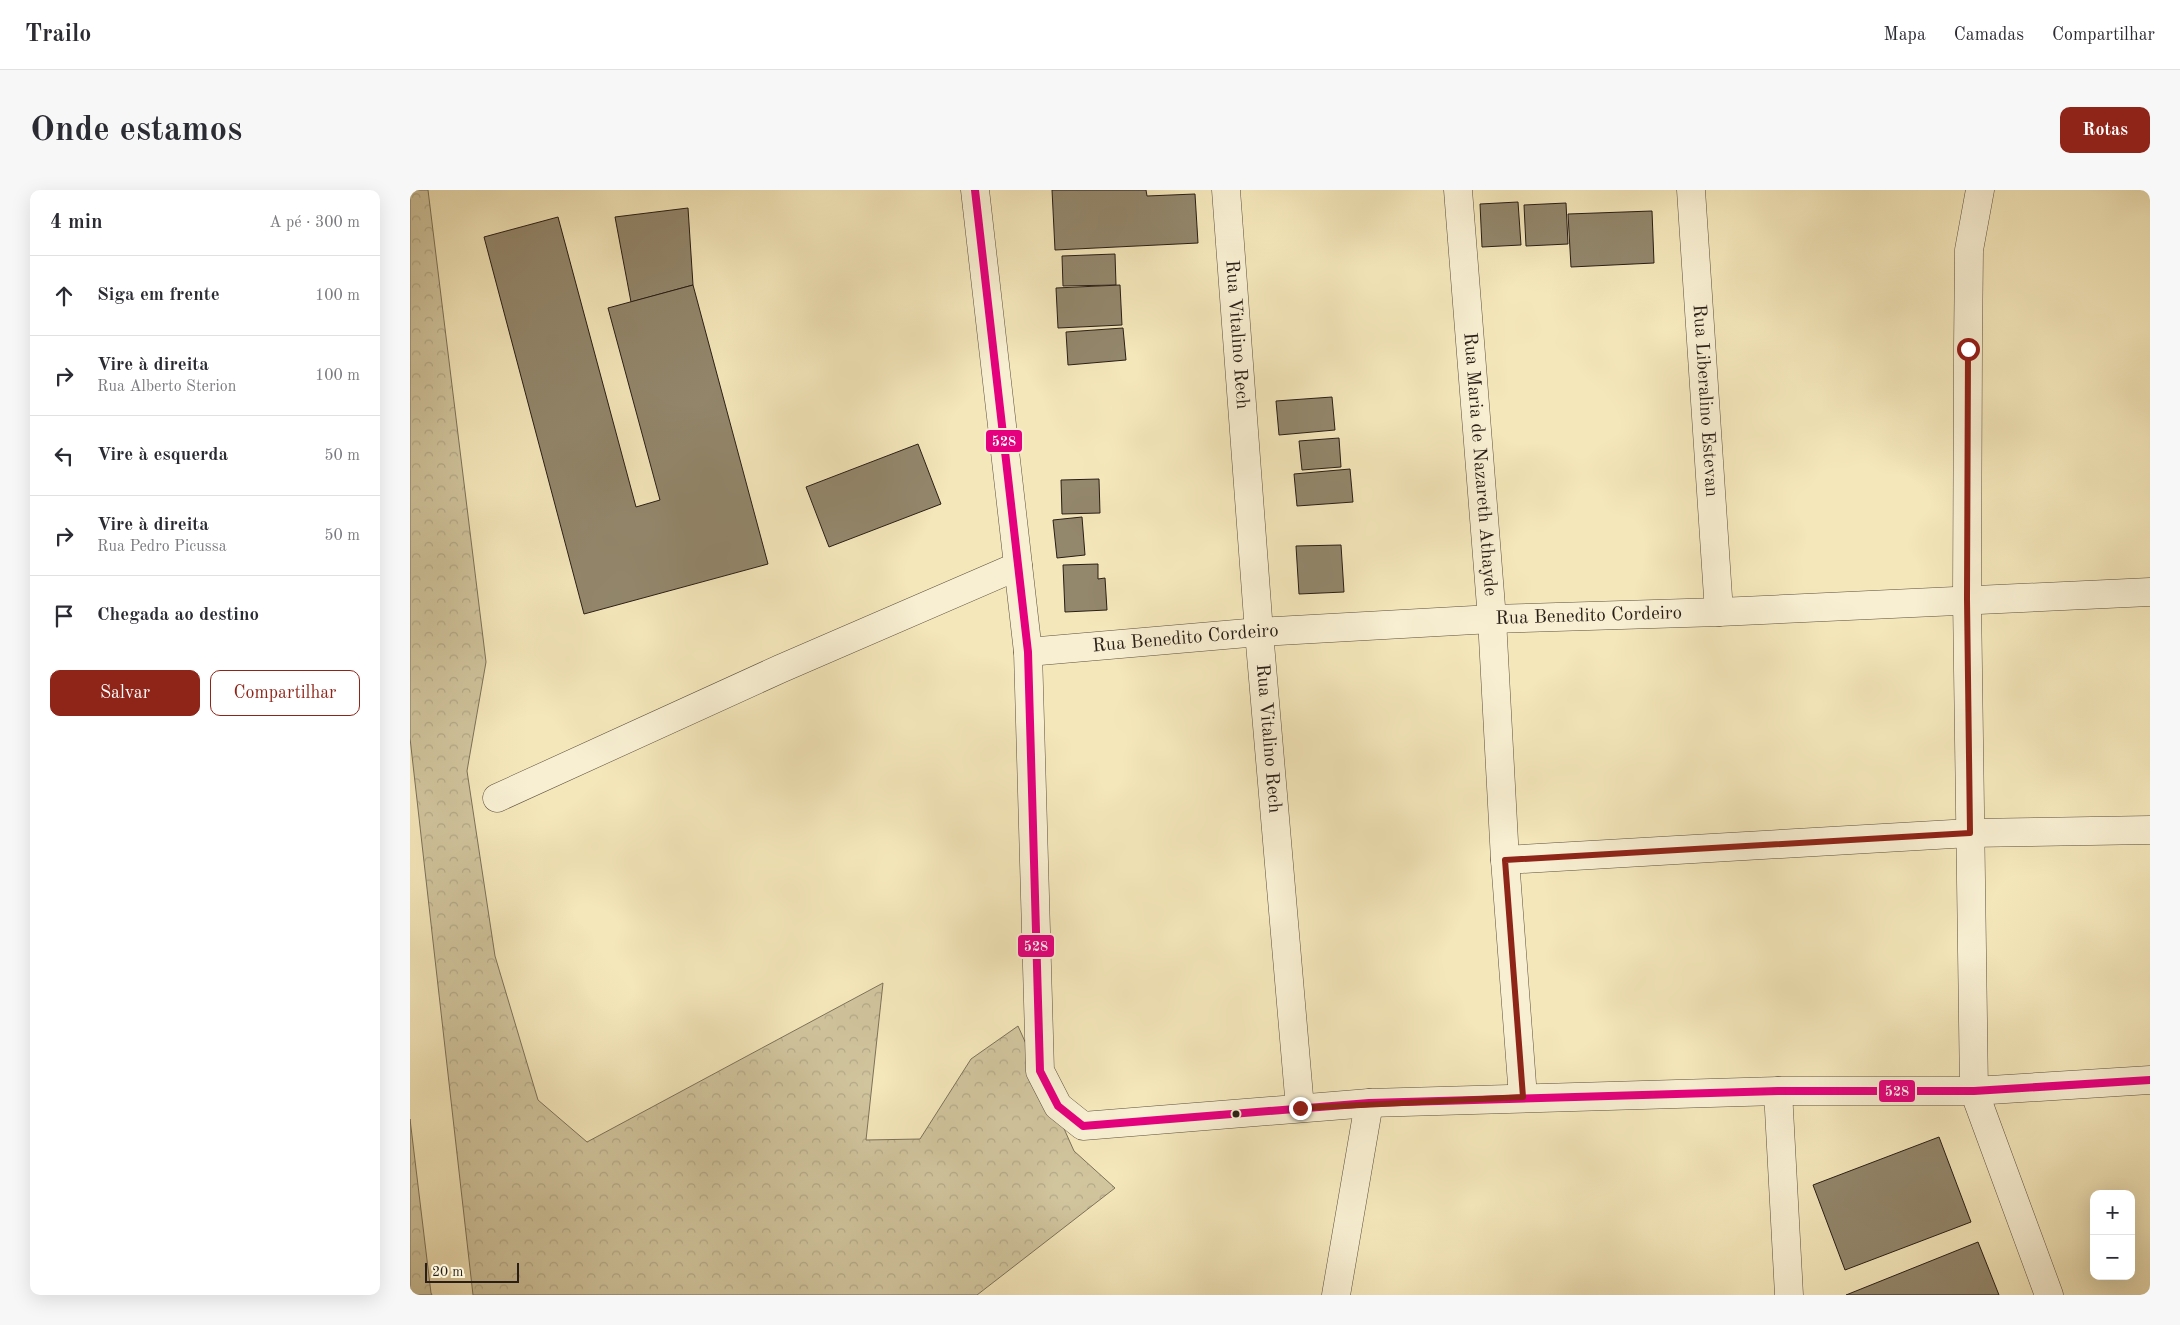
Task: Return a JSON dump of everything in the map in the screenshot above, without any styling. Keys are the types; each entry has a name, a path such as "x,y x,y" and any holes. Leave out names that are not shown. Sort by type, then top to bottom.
{"street":[{"path":"975,190 1028,652 1040,1071 1058,1106 1084,1126 1369,1103 1778,1091 1974,1091 2150,1080"},
{"name":"Rua Vitalino Rech","path":"1226,190 1259,632 1300,1108"},
{"name":"Rua Maria de Nazareth Athayde","path":"1458,190 1492,619 1505,860 1523,1097"},
{"name":"Rua Liberalino Estevan","path":"1691,190 1719,612"},
{"path":"1980,190 1969,250 1967,599 1974,1091 2049,1295"},
{"path":"497,798 780,668 1018,566"},
{"name":"Rua Benedito Cordeiro","path":"1028,652 1259,632 1492,619 1719,612 2150,592"},
{"path":"1505,860 1970,833 2150,830"},
{"path":"1778,1091 1789,1295"},
{"path":"1336,1295 1369,1103"}],"green space":[{"path":"410,190 428,190 486,662 467,771 495,956 538,1100 587,1142 883,983 866,1140 920,1139 971,1059 1018,1026 1074,1151 1115,1188 977,1295 473,1295 410,738"},
{"path":"410,1119 431,1293 432,1295 410,1295"}],"building":[{"path":"1052,190 1146,190 1147,196 1195,194 1198,243 1055,250"},
{"path":"1518,202 1521,245 1482,247 1480,204"},
{"path":"1566,203 1568,244 1526,246 1524,205"},
{"path":"688,208 693,285 631,302 615,217"},
{"path":"1652,211 1654,263 1571,267 1568,214"},
{"path":"558,217 636,507 660,500 608,308 693,285 768,564 584,614 484,237"},
{"path":"1115,254 1116,285 1063,286 1062,256"},
{"path":"1120,285 1122,325 1058,328 1056,288"},
{"path":"1123,328 1126,360 1068,365 1066,332"},
{"path":"1332,397 1335,430 1279,435 1276,401"},
{"path":"1339,438 1341,467 1302,470 1299,441"},
{"path":"918,444 941,504 829,547 806,487"},
{"path":"1350,469 1353,502 1297,506 1294,474"},
{"path":"1099,479 1100,513 1062,514 1061,480"},
{"path":"1082,517 1085,555 1057,558 1053,520"},
{"path":"1341,545 1344,592 1299,594 1296,546"},
{"path":"1098,564 1098,579 1105,578 1107,610 1065,612 1063,565"},
{"path":"1939,1137 1971,1222 1845,1270 1813,1185"},
{"path":"1978,1242 1999,1295 1846,1295"}],"transit line":[{"name":"528","path":"975,190 1028,652 1040,1071 1058,1106 1083,1126 1369,1103 1778,1091 1974,1091 2150,1080"}],"route":[{"path":"1300,1108 1369,1103 1523,1097 1505,860 1970,833 1967,599 1968,349"}]}
